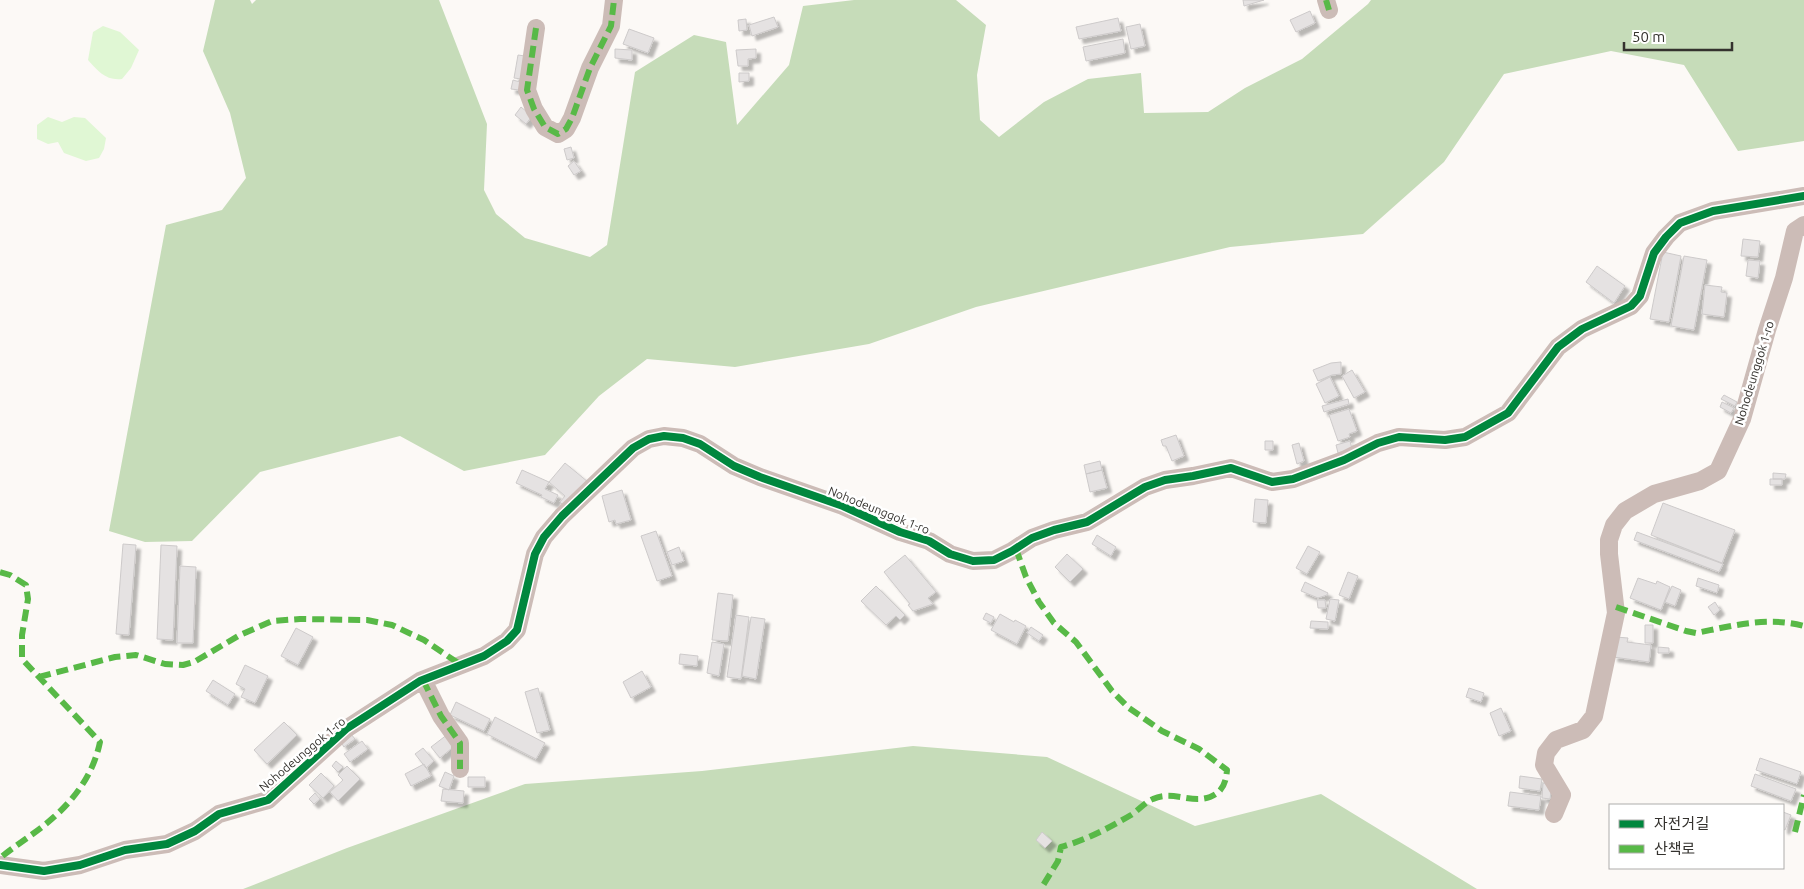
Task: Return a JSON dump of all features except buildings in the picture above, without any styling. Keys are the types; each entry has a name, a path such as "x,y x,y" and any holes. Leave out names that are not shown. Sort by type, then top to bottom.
{"street":[{"path":"536,28 526,90 534,109 545,127 558,134 566,128 572,118 590,68 611,26 614,0"},
{"name":"Nohodeunggok 1-ro","path":"0,865 44,871 80,865 125,850 167,844 195,831 219,814 268,800 346,729 423,680 484,656 507,641 517,630 535,554 544,537 562,516 633,448 649,439 664,436 683,438 700,444 734,466 843,506 900,532 929,541 950,554 973,560 994,560 1032,538 1054,530 1087,522 1145,487 1165,480 1231,468 1272,482 1293,479 1344,460 1378,443 1399,437 1445,440 1464,437 1508,413 1558,347 1582,328 1631,306 1640,296 1654,253 1680,223 1712,211 1804,196"},
{"name":"Nohodeunggok 1-ro","path":"1554,814 1562,795 1544,765 1546,753 1556,740 1583,730 1594,716 1616,613 1609,554 1609,540 1614,525 1625,511 1654,494 1700,481 1718,470 1742,419 1784,278 1795,230 1804,225"},
{"path":"423,680 441,716 460,743 460,770"}],"green space":[{"path":"215,0 250,0 252,4 256,0 439,0 487,124 484,190 496,214 525,238 590,257 607,245 635,72 694,35 726,42 737,125 789,65 803,6 854,0 956,0 986,25 977,75 980,120 999,137 1044,102 1088,79 1141,73 1144,113 1208,112 1245,88 1302,59 1371,0 1804,0 1804,141 1738,151 1684,65 1611,51 1504,74 1444,162 1363,234 1230,247 976,307 869,344 735,367 647,359 599,396 545,455 464,471 400,436 260,472 192,541 145,542 109,531 166,225 222,210 246,178 230,113 203,51"},
{"path":"103,26 120,32 139,50 131,68 122,79 107,77 88,60 93,32"},
{"path":"48,117 62,122 74,117 85,118 106,138 104,149 99,158 86,161 64,153 58,142 48,144 37,139 37,125"},
{"path":"913,746 1047,757 1195,826 1321,794 1477,889 243,889 347,848 525,784 702,771"}],"marked path":[{"path":"536,28 527,90 534,109 545,127 558,134 566,129 572,118 590,68 611,26 614,0"},
{"path":"1326,0 1329,10"},
{"path":"1016,549 1026,577 1039,602 1054,623 1076,642 1112,691 1129,708 1162,731 1199,749 1227,770 1223,786 1210,797 1196,799 1167,796 1153,799 1131,815 1106,829 1061,847 1058,861 1042,887"},
{"path":"0,572 10,575 26,585 28,599 22,635 22,659 100,742 91,769 76,794 57,815 0,858"},
{"path":"1616,607 1696,633 1736,625 1764,622 1790,623 1804,626"},
{"path":"39,677 115,657 136,655 165,664 183,665 194,662 240,635 272,621 300,619 367,620 392,625 424,640 461,665"},
{"path":"423,680 441,716 460,743 460,769"},
{"path":"1795,832 1804,795"}],"cycle path":[{"path":"0,865 44,871 80,865 125,850 167,844 195,831 219,814 268,800 346,729 420,681 484,656 507,641 517,630 535,554 544,537 562,516 633,448 649,439 664,436 683,438 700,444 734,466 843,506 900,532 929,541 950,554 973,561 994,560 1032,538 1054,530 1087,522 1145,487 1165,480 1231,468 1272,482 1293,479 1344,460 1378,443 1399,437 1445,440 1465,437 1508,413 1558,347 1582,329 1631,306 1640,296 1654,253 1680,223 1713,211 1804,196"}]}
